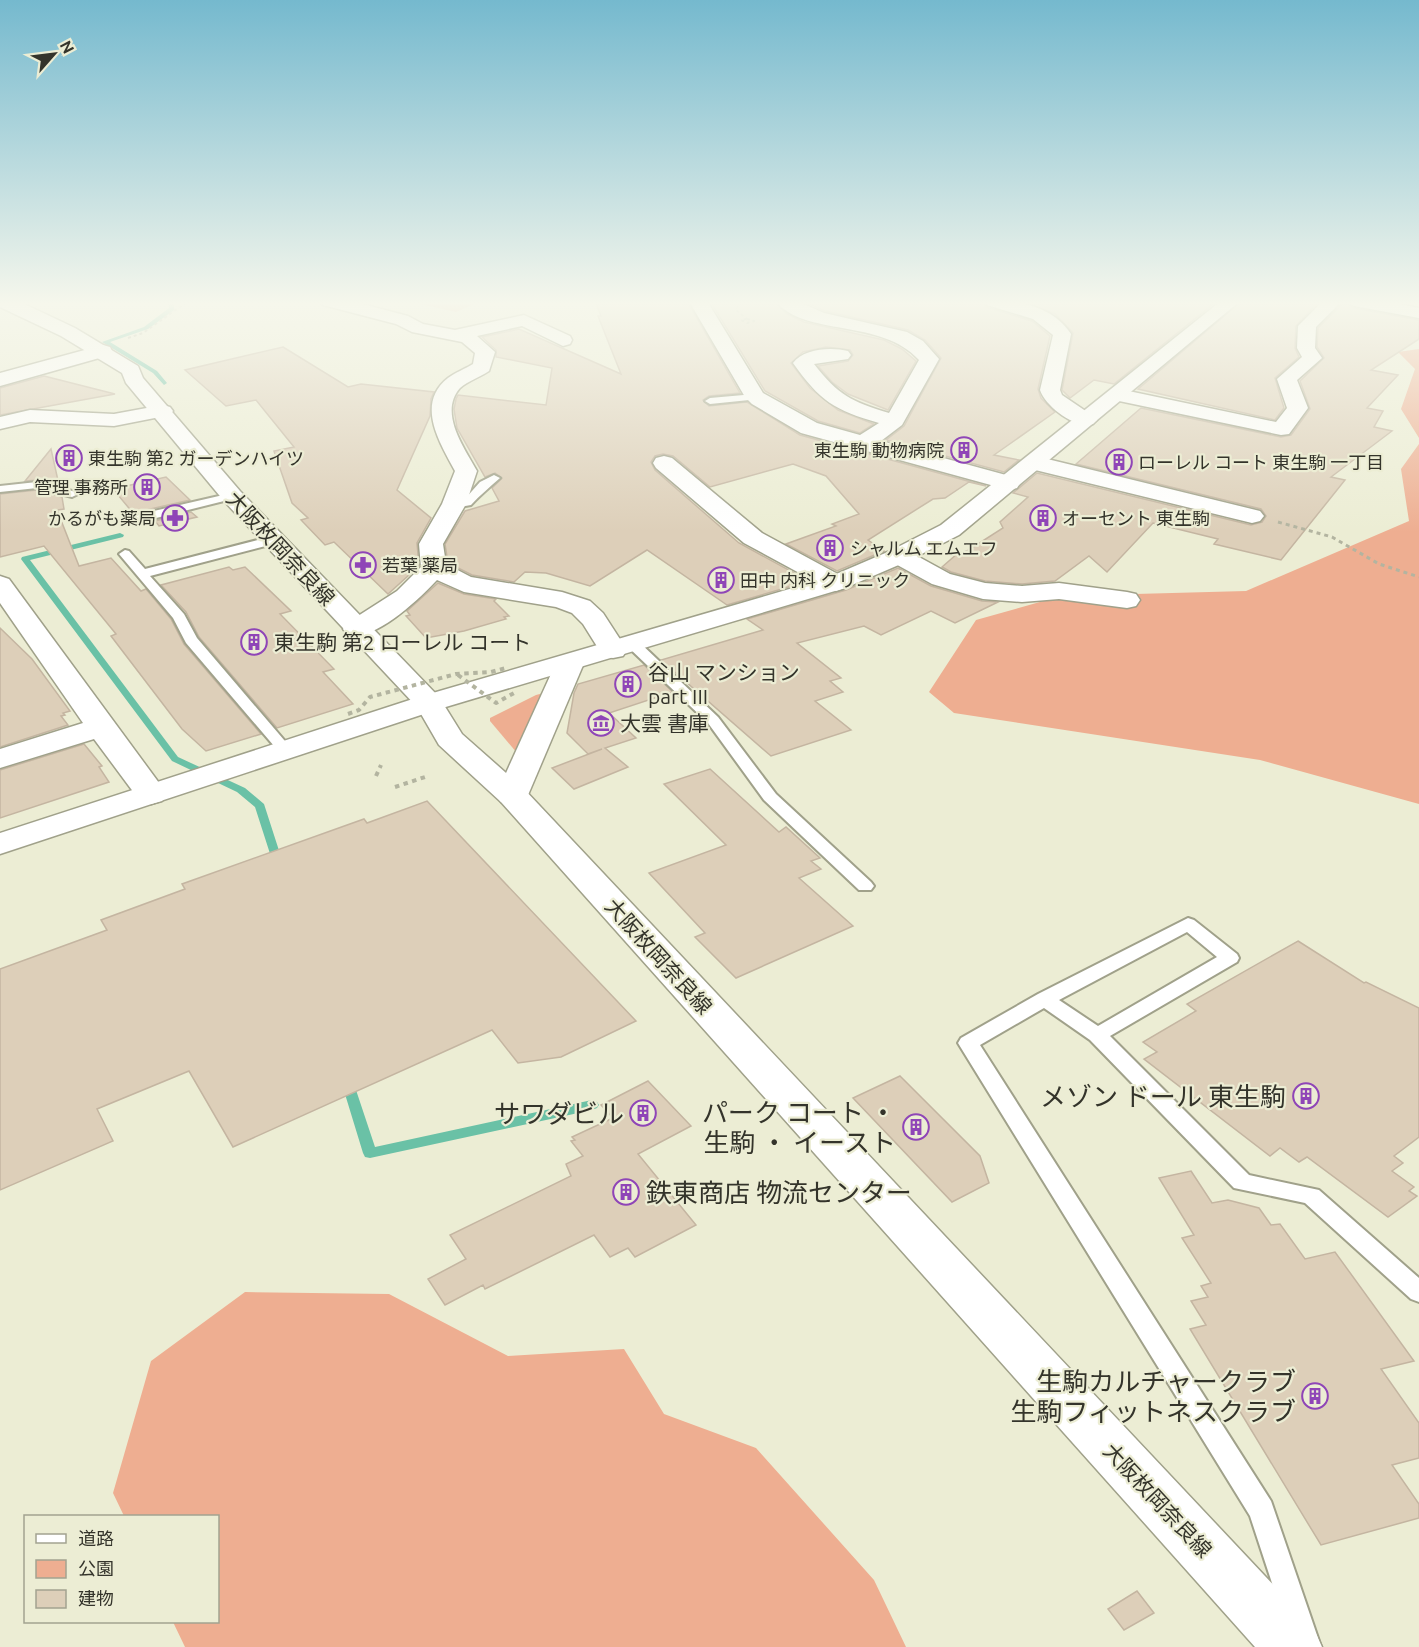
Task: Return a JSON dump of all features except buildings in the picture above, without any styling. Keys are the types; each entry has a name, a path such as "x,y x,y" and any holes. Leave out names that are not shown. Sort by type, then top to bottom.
{"street":[{"name":"大阪枚岡奈良線","path":"133,378 163,411 232,496 357,630 443,688 450,739 512,795 1293,1647"},
{"path":"434,568 430,544 454,504 466,471 442,426 440,412 450,386 464,378"},
{"path":"744,378 755,397 809,428 1009,483"},
{"path":"815,378 825,391 849,406 895,421"},
{"path":"864,443 895,421 918,378"},
{"path":"1053,378 1050,390 1053,398 1086,420"},
{"path":"0,844 285,750 443,688 570,663 836,583 899,556 950,530 1140,378"},
{"path":"1119,395 1281,429 1298,408 1288,378"},
{"path":"0,423 30,416 114,420 163,411"},
{"path":"664,463 753,538 836,583"},
{"path":"1035,463 1252,516"},
{"path":"899,556 941,579 983,591 1022,594 1059,591 1127,600"},
{"path":"357,630 406,597 434,568"},
{"path":"434,568 464,584 562,600 581,607 623,647"},
{"path":"0,584 151,794"},
{"path":"512,795 570,663"},
{"path":"0,759 101,727"}],"lane":[{"path":"710,401 755,397"},
{"path":"454,504 467,503 484,484 494,478"},
{"path":"0,489 37,485 72,494"},
{"path":"136,519 232,496"},
{"path":"142,574 273,540"},
{"path":"124,554 180,617 190,640 285,750"},
{"path":"623,647 713,720 770,797 865,886"},
{"path":"1096,1035 1230,958 1188,924 1045,999 968,1043 1262,1510 1307,1647"},
{"path":"1045,999 1096,1035 1242,1182 1311,1196 1419,1292"}],"path":[{"path":"1252,516 1332,537 1379,564 1419,577"},
{"path":"348,714 359,710 370,697 443,688 506,668"},
{"path":"443,688 496,703 514,693"},
{"path":"376,776 381,765"},
{"path":"395,787 425,777"}],"green space":[{"path":"1412,378 1419,378 1419,438 1401,409"},
{"path":"1419,444 1419,804 1260,760 954,713 929,692 976,620 1061,596 1246,591 1409,521 1401,469"},
{"path":"551,691 517,753 490,721 490,718 536,695"},
{"path":"245,1292 389,1294 508,1356 624,1349 664,1414 756,1448 874,1580 906,1647 185,1647 173,1623 219,1623 219,1515 124,1515 113,1493 151,1361"}],"waterway":[{"path":"160,378 164,383"},
{"path":"120,535 25,559 175,759 241,790 260,806 278,863"},
{"path":"347,1081 370,1153 592,1105"}],"place":[{"name":"東生駒 動物病院","path":"964,450"},
{"name":"東生駒 第2 ガーデンハイツ","path":"69,458"},
{"name":"ローレル コート 東生駒 一丁目","path":"1119,462"},
{"name":"管理 事務所","path":"147,487"},
{"name":"かるがも薬局","path":"175,518"},
{"name":"オーセント 東生駒","path":"1043,518"},
{"name":"シャルム エムエフ","path":"830,548"},
{"name":"若葉 薬局","path":"363,565"},
{"name":"田中 内科 クリニック","path":"721,580"},
{"name":"東生駒 第2 ローレル コート","path":"254,642"},
{"name":"谷山 マンション part III","path":"628,684"},
{"name":"大雲 書庫","path":"601,723"},
{"name":"メゾン ドール 東生駒","path":"1306,1096"},
{"name":"サワダビル","path":"643,1113"},
{"name":"パーク コート ・ 生駒 ・ イースト","path":"916,1127"},
{"name":"鉄東商店 物流センター","path":"626,1192"},
{"name":"生駒カルチャークラブ 生駒フィットネスクラブ","path":"1315,1396"}]}
